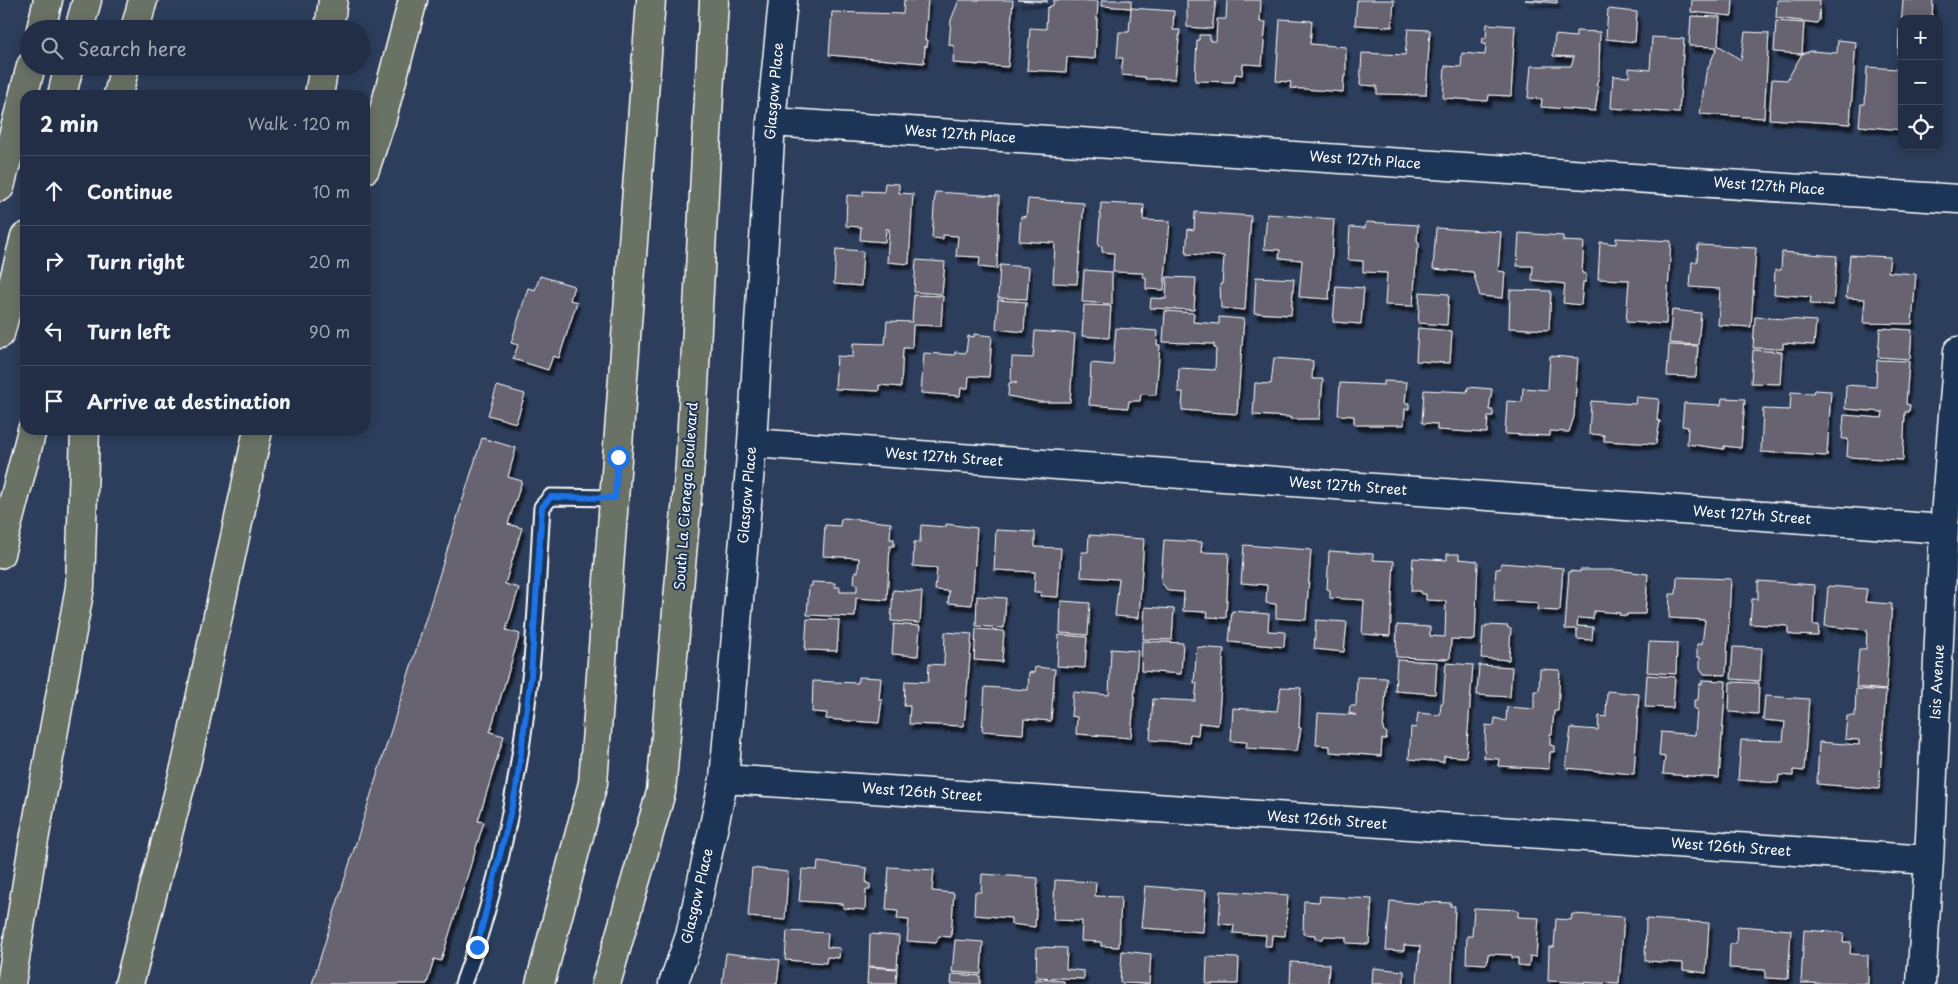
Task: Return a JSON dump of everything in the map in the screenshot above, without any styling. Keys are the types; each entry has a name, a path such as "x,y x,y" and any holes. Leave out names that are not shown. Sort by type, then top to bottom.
{"main road":[{"path":"43,20 48,0"},
{"path":"81,20 86,0"},
{"path":"137,20 143,0"},
{"path":"330,20 333,0"},
{"path":"370,154 382,118 413,0"},
{"path":"540,984 593,783 651,0"},
{"name":"South La Cienega Boulevard","path":"606,984 661,792 690,464 714,0"},
{"path":"25,90 29,75"},
{"path":"63,90 67,75"},
{"path":"119,90 124,75"},
{"path":"320,90 322,75"},
{"path":"0,187 20,109"},
{"path":"0,334 20,256"},
{"path":"0,554 31,435"},
{"path":"11,984 32,851 80,587 85,435"},
{"path":"132,973 187,760 257,435"},
{"path":"234,546 273,435"}],"street":[{"name":"Glasgow Place","path":"673,984 690,936 724,779 752,443 771,122 783,0"},
{"name":"West 127th Place","path":"771,122 1958,199"},
{"name":"Isis Avenue","path":"1920,984 1929,860 1944,529 1953,475 1958,351"},
{"name":"West 127th Street","path":"752,443 1944,529"},
{"name":"West 126th Street","path":"724,779 1929,860"}],"lane":[{"path":"463,984 477,947 516,790 531,676 542,507 551,497 615,498"}],"building":[{"path":"904,0 928,0 925,40 928,40 927,47 925,46 924,63 829,55 832,12 903,14"},
{"path":"959,0 1013,0 1008,67 953,63 954,46 949,45 951,20"},
{"path":"1018,0 1047,0 1047,2"},
{"path":"1054,0 1098,1 1095,59 1067,57 1066,72 1027,70 1030,28 1046,29 1047,8 1053,5"},
{"path":"1102,0 1131,0 1131,8 1101,6"},
{"path":"1187,0 1216,0 1212,29 1187,27"},
{"path":"1227,0 1261,0 1260,22 1266,22 1262,65 1243,64 1242,75 1235,74 1234,82 1195,81 1197,40 1199,40 1199,35 1210,35 1210,41 1216,41 1217,19 1226,19"},
{"path":"1357,0 1394,0 1392,27 1355,25"},
{"path":"1525,0 1557,0 1557,3"},
{"path":"1692,0 1733,0 1732,16 1691,12"},
{"path":"1777,0 1820,0 1819,20 1817,23 1776,18"},
{"path":"1903,0 1933,0 1932,15 1902,15"},
{"path":"1131,8 1174,11 1173,30 1180,30 1175,79 1145,79 1145,77 1121,75 1123,58 1117,58 1119,32 1129,32"},
{"path":"1608,9 1637,12 1635,42 1606,39"},
{"path":"1691,16 1720,17 1718,45 1741,60 1745,32 1769,33 1764,118 1700,114 1706,73 1717,47 1689,46"},
{"path":"1280,19 1312,21 1310,44 1346,47 1346,76 1344,76 1343,92 1290,88 1291,82 1276,81"},
{"path":"1776,21 1804,23 1802,54 1774,52"},
{"path":"1487,24 1515,26 1511,96 1489,95 1488,101 1443,98 1445,66 1461,67 1462,53 1485,55 1486,44 1482,44 1483,38 1486,38"},
{"path":"1408,29 1430,30 1426,95 1377,94 1377,86 1360,85 1362,53 1405,55"},
{"path":"1576,31 1600,32 1599,76 1596,86 1599,86 1595,111 1541,107 1542,99 1528,98 1531,66 1571,66 1574,57 1553,56 1555,35 1576,37"},
{"path":"1652,37 1684,39 1679,113 1611,108 1613,76 1629,77 1629,68 1650,70"},
{"path":"1838,40 1856,42 1850,124 1769,119 1772,79 1787,80 1802,54 1811,51 1837,53"},
{"path":"1867,67 1898,69 1898,130 1859,126 1861,104 1865,104"},
{"path":"885,183 899,184 899,193 913,194 909,264 887,262 889,229 886,229 885,242 860,240 861,227 846,226 847,195 863,196 863,191 884,192"},
{"path":"935,192 999,196 997,269 979,267 980,257 956,256 958,236 943,235 943,239 932,238"},
{"path":"1028,199 1084,203 1077,284 1053,283 1055,243 1019,241 1021,216 1026,217"},
{"path":"1101,203 1144,205 1143,220 1170,221 1164,290 1146,289 1146,277 1142,277 1143,273 1113,272 1114,253 1102,252 1102,246 1098,246"},
{"path":"1195,212 1251,216 1245,310 1221,308 1220,284 1222,284 1224,256 1186,254 1188,229 1194,230"},
{"path":"1267,214 1334,219 1329,299 1299,297 1302,260 1279,258 1280,250 1264,249"},
{"path":"1366,222 1418,225 1417,241 1419,242 1419,249 1417,249 1413,306 1385,305 1387,273 1363,272 1363,261 1348,260 1350,227 1365,228"},
{"path":"1436,228 1501,232 1498,271 1505,272 1503,298 1480,296 1473,272 1433,269"},
{"path":"1519,233 1563,236 1563,241 1584,242 1582,273 1586,274 1586,282 1583,282 1581,305 1563,303 1565,284 1532,280 1533,266 1517,266"},
{"path":"1616,238 1671,241 1666,324 1626,322 1629,280 1598,279 1600,242 1616,244"},
{"path":"1698,245 1756,248 1751,327 1718,325 1720,289 1690,287 1692,262 1697,262"},
{"path":"836,249 863,251 861,286 834,284"},
{"path":"1782,252 1837,256 1833,305 1810,304 1811,297 1774,294 1775,270 1781,270"},
{"path":"1850,255 1890,257 1888,272 1916,274 1912,324 1863,323 1865,299 1846,298"},
{"path":"916,260 945,262 942,294 914,292"},
{"path":"1000,265 1029,267 1027,299 998,298"},
{"path":"1084,270 1112,272 1112,304 1082,302"},
{"path":"540,276 574,286 570,300 577,302 559,358 553,356 548,370 513,359 518,345 511,343 528,288 535,290"},
{"path":"1167,277 1196,278 1194,310 1150,308 1151,298 1166,299"},
{"path":"1256,277 1294,279 1291,315 1254,313"},
{"path":"1336,286 1364,288 1361,324 1333,322"},
{"path":"1510,290 1551,291 1549,330 1509,328"},
{"path":"1420,292 1449,294 1447,325 1418,323"},
{"path":"914,295 943,296 941,326 913,325 912,348 903,348 901,387 879,385 879,391 835,389 837,356 853,357 853,343 885,344 887,321 912,322"},
{"path":"998,300 1026,302 1024,332 996,329"},
{"path":"1084,305 1111,306 1109,338 1082,336"},
{"path":"1672,310 1701,313 1698,345 1669,343"},
{"path":"1165,311 1194,313 1193,322 1219,324 1219,317 1244,319 1237,414 1182,410 1183,392 1178,392 1179,368 1215,370 1216,348 1214,348 1214,344 1163,342"},
{"path":"1755,317 1816,321 1814,345 1783,343 1783,349 1753,348"},
{"path":"1116,328 1158,331 1157,345 1160,345 1156,395 1141,394 1140,401 1129,401 1128,408 1089,405 1091,363 1113,365"},
{"path":"1418,328 1452,331 1450,363 1416,361"},
{"path":"1880,328 1912,330 1910,359 1878,357"},
{"path":"1035,331 1075,334 1070,402 1039,402 1008,396 1009,383 1017,383 1011,382 1012,357 1033,358"},
{"path":"974,334 992,336 989,377 969,376 968,388 961,388 960,396 921,393 924,353 955,355 955,352 966,353 968,336 974,337"},
{"path":"1669,345 1698,346 1696,377 1667,376"},
{"path":"1753,350 1782,352 1780,384 1751,383"},
{"path":"1550,356 1578,358 1574,417 1569,432 1550,431 1550,436 1505,434 1507,401 1522,402 1523,388 1548,390"},
{"path":"1274,358 1313,361 1312,379 1323,379 1320,419 1290,419 1290,417 1253,415 1255,383 1271,384"},
{"path":"1877,360 1909,361 1906,404 1910,405 1909,412 1905,412 1903,460 1847,457 1848,439 1842,439 1844,415 1882,418 1883,412 1845,409 1846,385 1876,387"},
{"path":"1384,381 1407,382 1405,403 1409,403 1409,409 1405,409 1404,425 1357,425 1354,423 1354,416 1338,415 1340,383 1384,385"},
{"path":"497,386 525,394 516,423 488,415"},
{"path":"1468,387 1492,389 1489,410 1493,410 1493,416 1488,416 1487,433 1437,430 1437,424 1422,423 1424,390 1467,392"},
{"path":"1814,390 1831,391 1827,456 1761,452 1763,409 1790,410 1791,392 1813,393"},
{"path":"1636,397 1659,399 1657,420 1660,421 1656,444 1604,441 1604,435 1589,434 1591,401 1635,404"},
{"path":"1722,398 1745,399 1741,448 1724,446 1724,449 1687,444 1688,427 1682,426 1684,403 1721,405"},
{"path":"482,438 516,448 508,477 522,481 508,524 522,528 505,584 519,588 506,630 520,634 490,732 504,736 478,821 484,822 441,961 434,959 427,984 312,984"},
{"path":"841,519 891,523 890,539 894,539 894,546 890,546 887,600 856,598 855,617 807,615 809,586 812,586 812,582 835,583 835,587 840,587 840,592 857,592 857,584 854,584 855,571 858,572 859,558 823,556 825,525 840,526"},
{"path":"946,524 977,528 972,605 948,603 949,591 935,590 937,568 913,566 914,542 920,542 921,525 946,527"},
{"path":"996,530 1035,532 1035,547 1061,548 1058,597 1040,596 1041,592 1034,592 1035,572 994,570"},
{"path":"1089,535 1144,539 1139,618 1115,616 1119,579 1081,577 1082,552 1088,552"},
{"path":"1164,540 1202,542 1201,552 1229,553 1226,618 1207,617 1208,612 1183,611 1184,592 1168,591 1161,582"},
{"path":"1244,545 1311,550 1306,620 1276,618 1276,604 1266,603 1267,585 1241,583"},
{"path":"1329,551 1373,554 1373,560 1394,561 1390,636 1362,634 1364,600 1330,598 1330,590 1327,589"},
{"path":"1447,554 1459,554 1459,559 1478,561 1475,640 1451,639 1450,659 1396,657 1397,625 1430,627 1430,636 1445,637 1446,601 1426,600 1426,594 1421,594 1421,591 1411,591 1413,558 1447,560"},
{"path":"1501,563 1563,568 1560,611 1537,610 1538,603 1494,600 1496,569 1500,569"},
{"path":"1580,570 1617,570 1648,574 1645,614 1627,614 1627,616 1619,615 1620,613 1594,611 1593,619 1578,618 1577,626 1593,627 1592,640 1577,639 1577,629 1565,629 1569,571 1580,572"},
{"path":"1677,577 1731,579 1726,675 1704,674 1700,668 1700,657 1697,657 1697,644 1702,644 1705,620 1669,618 1670,594 1676,594"},
{"path":"1758,581 1815,585 1813,625 1819,625 1818,636 1793,635 1788,633 1788,626 1750,624 1752,599 1758,599"},
{"path":"1828,586 1867,589 1865,602 1892,604 1886,690 1856,687 1859,649 1866,649 1867,630 1825,626"},
{"path":"893,590 922,592 920,623 891,621"},
{"path":"977,596 1006,598 1004,628 976,626"},
{"path":"1061,601 1090,603 1088,635 1060,633"},
{"path":"1145,607 1174,609 1172,640 1143,639"},
{"path":"1232,611 1269,614 1268,631 1285,632 1284,647 1229,642"},
{"path":"807,619 839,620 837,651 805,650"},
{"path":"1316,620 1347,622 1344,652 1314,649"},
{"path":"894,624 920,626 918,656 892,654"},
{"path":"1486,625 1508,626 1511,629 1509,660 1481,658 1483,627 1486,627"},
{"path":"976,629 1004,631 1002,662 974,660"},
{"path":"945,632 972,634 964,726 909,724 910,706 904,706 905,681 928,682 929,664 944,665"},
{"path":"1059,635 1087,637 1085,668 1057,666"},
{"path":"1142,641 1183,643 1181,674 1141,671"},
{"path":"1649,642 1677,643 1676,674 1647,672"},
{"path":"1197,647 1224,649 1218,725 1199,723 1198,735 1190,734 1189,743 1150,740 1153,699 1195,701 1197,683 1194,683"},
{"path":"1733,647 1762,648 1760,681 1731,679"},
{"path":"1111,649 1138,651 1131,738 1076,734 1077,717 1071,716 1073,692 1109,695"},
{"path":"1397,660 1437,662 1435,694 1395,691"},
{"path":"1446,663 1473,665 1466,757 1444,756 1444,762 1409,759 1411,727 1416,728 1418,713 1440,715 1441,703 1443,703"},
{"path":"1479,665 1512,667 1510,697 1477,695"},
{"path":"1035,667 1055,669 1051,721 1024,719 1023,734 982,731 985,687 1028,690 1029,672 1034,673"},
{"path":"1540,669 1560,670 1558,711 1554,711 1552,734 1550,734 1550,745 1554,746 1554,752 1550,752 1549,769 1498,766 1499,759 1484,758 1486,725 1494,726 1495,718 1506,721 1507,707 1534,709 1534,691 1539,691"},
{"path":"1647,675 1675,677 1673,708 1645,707"},
{"path":"858,677 881,678 879,700 882,700 879,723 826,719 827,713 812,712 813,681 858,683"},
{"path":"1357,677 1387,678 1383,730 1387,733 1386,739 1382,739 1381,756 1330,752 1330,746 1316,745 1318,713 1356,715 1349,713 1350,706 1356,706"},
{"path":"1702,680 1726,681 1719,778 1663,774 1665,757 1659,756 1661,732 1695,735 1697,709 1694,709 1694,700 1698,700 1699,684 1702,684"},
{"path":"1730,682 1759,683 1758,714 1729,712"},
{"path":"1281,687 1301,688 1299,728 1301,728 1297,751 1246,748 1247,742 1231,741 1233,708 1277,711"},
{"path":"1856,689 1886,691 1879,789 1817,784 1819,742 1859,745 1859,740 1845,739 1847,716 1855,716"},
{"path":"1607,691 1639,694 1634,774 1566,768 1571,728 1598,730 1599,716 1606,717"},
{"path":"1765,696 1809,699 1804,771 1793,770 1793,776 1779,775 1778,783 1738,780 1741,740 1783,741 1785,722 1763,720"},
{"path":"818,862 867,868 866,883 870,884 870,890 866,890 865,910 843,908 843,904 799,901 802,869 817,870"},
{"path":"889,867 934,870 932,891 954,893 951,937 939,936 936,943 907,941 909,920 897,919 898,911 886,910"},
{"path":"752,868 788,872 785,920 748,917"},
{"path":"982,874 1038,878 1035,927 1011,924 1011,918 974,915 975,892 981,892"},
{"path":"1055,880 1096,882 1095,896 1121,897 1119,947 1101,946 1101,942 1081,941 1082,921 1053,920"},
{"path":"1145,886 1206,891 1203,932 1141,928"},
{"path":"1221,891 1288,895 1285,936 1272,935 1271,946 1265,946 1266,935 1233,933 1234,925 1219,924"},
{"path":"1320,896 1372,899 1369,944 1346,943 1346,937 1324,936 1323,939 1315,939 1315,935 1303,934 1304,901 1319,902"},
{"path":"1390,901 1424,904 1424,902 1451,903 1450,906 1455,906 1452,984 1417,983 1420,946 1404,945 1404,951 1386,950"},
{"path":"1474,908 1518,910 1518,917 1539,918 1536,957 1530,956 1529,966 1518,965 1518,958 1512,958 1512,955 1488,954 1487,964 1466,963 1467,936 1472,936"},
{"path":"1572,914 1624,917 1619,984 1548,981 1549,947 1554,947 1556,919 1571,920"},
{"path":"1646,919 1709,923 1706,973 1683,970 1683,963 1645,961"},
{"path":"1737,926 1791,930 1788,979 1765,978 1765,970 1729,968 1730,944 1736,944"},
{"path":"1804,930 1844,933 1843,942 1851,942 1850,954 1868,955 1868,984 1801,983"},
{"path":"787,931 828,933 827,947 840,948 839,958 827,957 826,963 785,960"},
{"path":"870,934 899,936 897,968 869,966"},
{"path":"955,940 983,942 981,974 952,972"},
{"path":"1037,947 1067,948 1066,969 1084,971 1084,979 1036,977"},
{"path":"1122,951 1151,954 1149,984 1120,983"},
{"path":"726,953 780,960 777,984 722,984"},
{"path":"1207,957 1239,958 1238,984 1206,984"},
{"path":"1291,962 1329,964 1328,984 1290,984"},
{"path":"868,967 897,969 896,984 867,984"},
{"path":"1373,968 1404,971 1404,984 1372,984"},
{"path":"952,974 980,976 980,984 951,984"},
{"path":"1035,979 1064,981 1064,984 1035,984"}],"route":[{"path":"477,947 516,790 531,676 542,507 551,497 615,498 618,457"}]}
